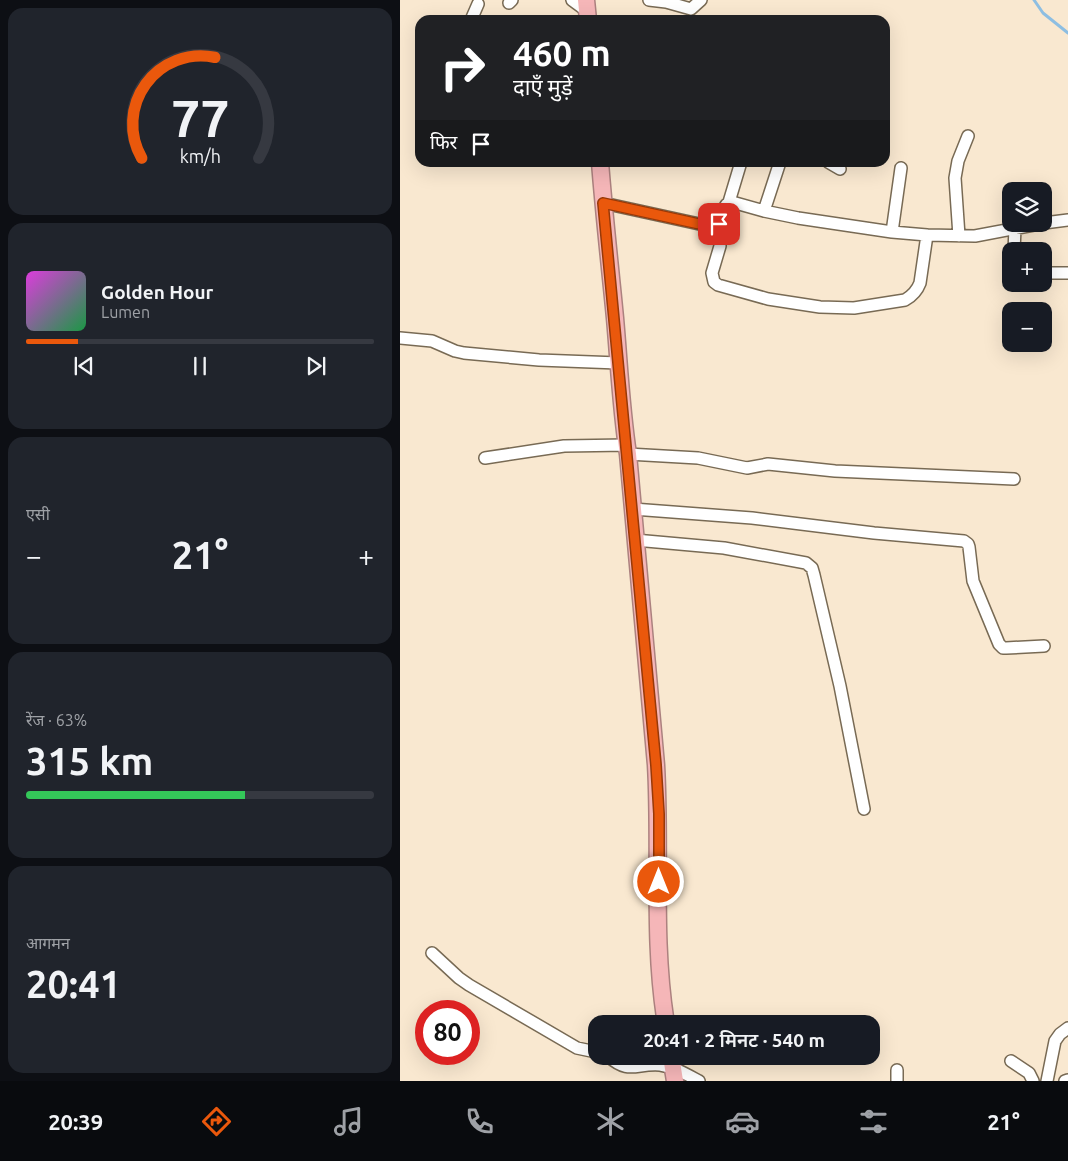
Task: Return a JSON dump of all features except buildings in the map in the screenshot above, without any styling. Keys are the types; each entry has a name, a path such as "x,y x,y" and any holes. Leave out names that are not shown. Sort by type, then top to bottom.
{"highway":[{"path":"600,167 656,765 659,814 658,948 665,1015"}],"street":[{"path":"572,0 587,10"},
{"path":"648,0 666,2 691,9 701,0"},
{"path":"473,15 478,4"},
{"path":"959,236 955,178 958,161 968,136"},
{"path":"740,167 729,202 725,206 719,224 720,246 712,273 714,282 718,285 768,298 820,307 854,308 905,300 918,289 927,235"},
{"path":"764,211 778,167"},
{"path":"892,232 901,168"},
{"path":"729,202 798,218 892,232 975,236 1002,231"},
{"path":"603,203 713,227 719,224"},
{"path":"1052,222 1068,220"},
{"path":"1052,273 1068,273"},
{"path":"400,338 432,341 455,351 539,360 618,363"},
{"path":"485,458 564,446 627,449 698,458 747,468 768,464 835,471 1014,479"},
{"path":"633,509 752,518 874,533 964,541 969,547 971,574 976,591 999,644 1003,648 1044,646"},
{"path":"635,540 724,548 810,565 840,686 864,809"},
{"path":"432,954 469,985 577,1048 588,1050"},
{"path":"1047,1081 1055,1041 1068,1028"},
{"path":"1011,1061 1029,1073 1033,1081"},
{"path":"619,1065 626,1068 652,1065 673,1068 699,1081"}],"waterway":[{"path":"1034,0 1043,13 1068,33"}],"route":[{"path":"659,882 659,814 656,765 603,203 713,227 719,224"}]}
